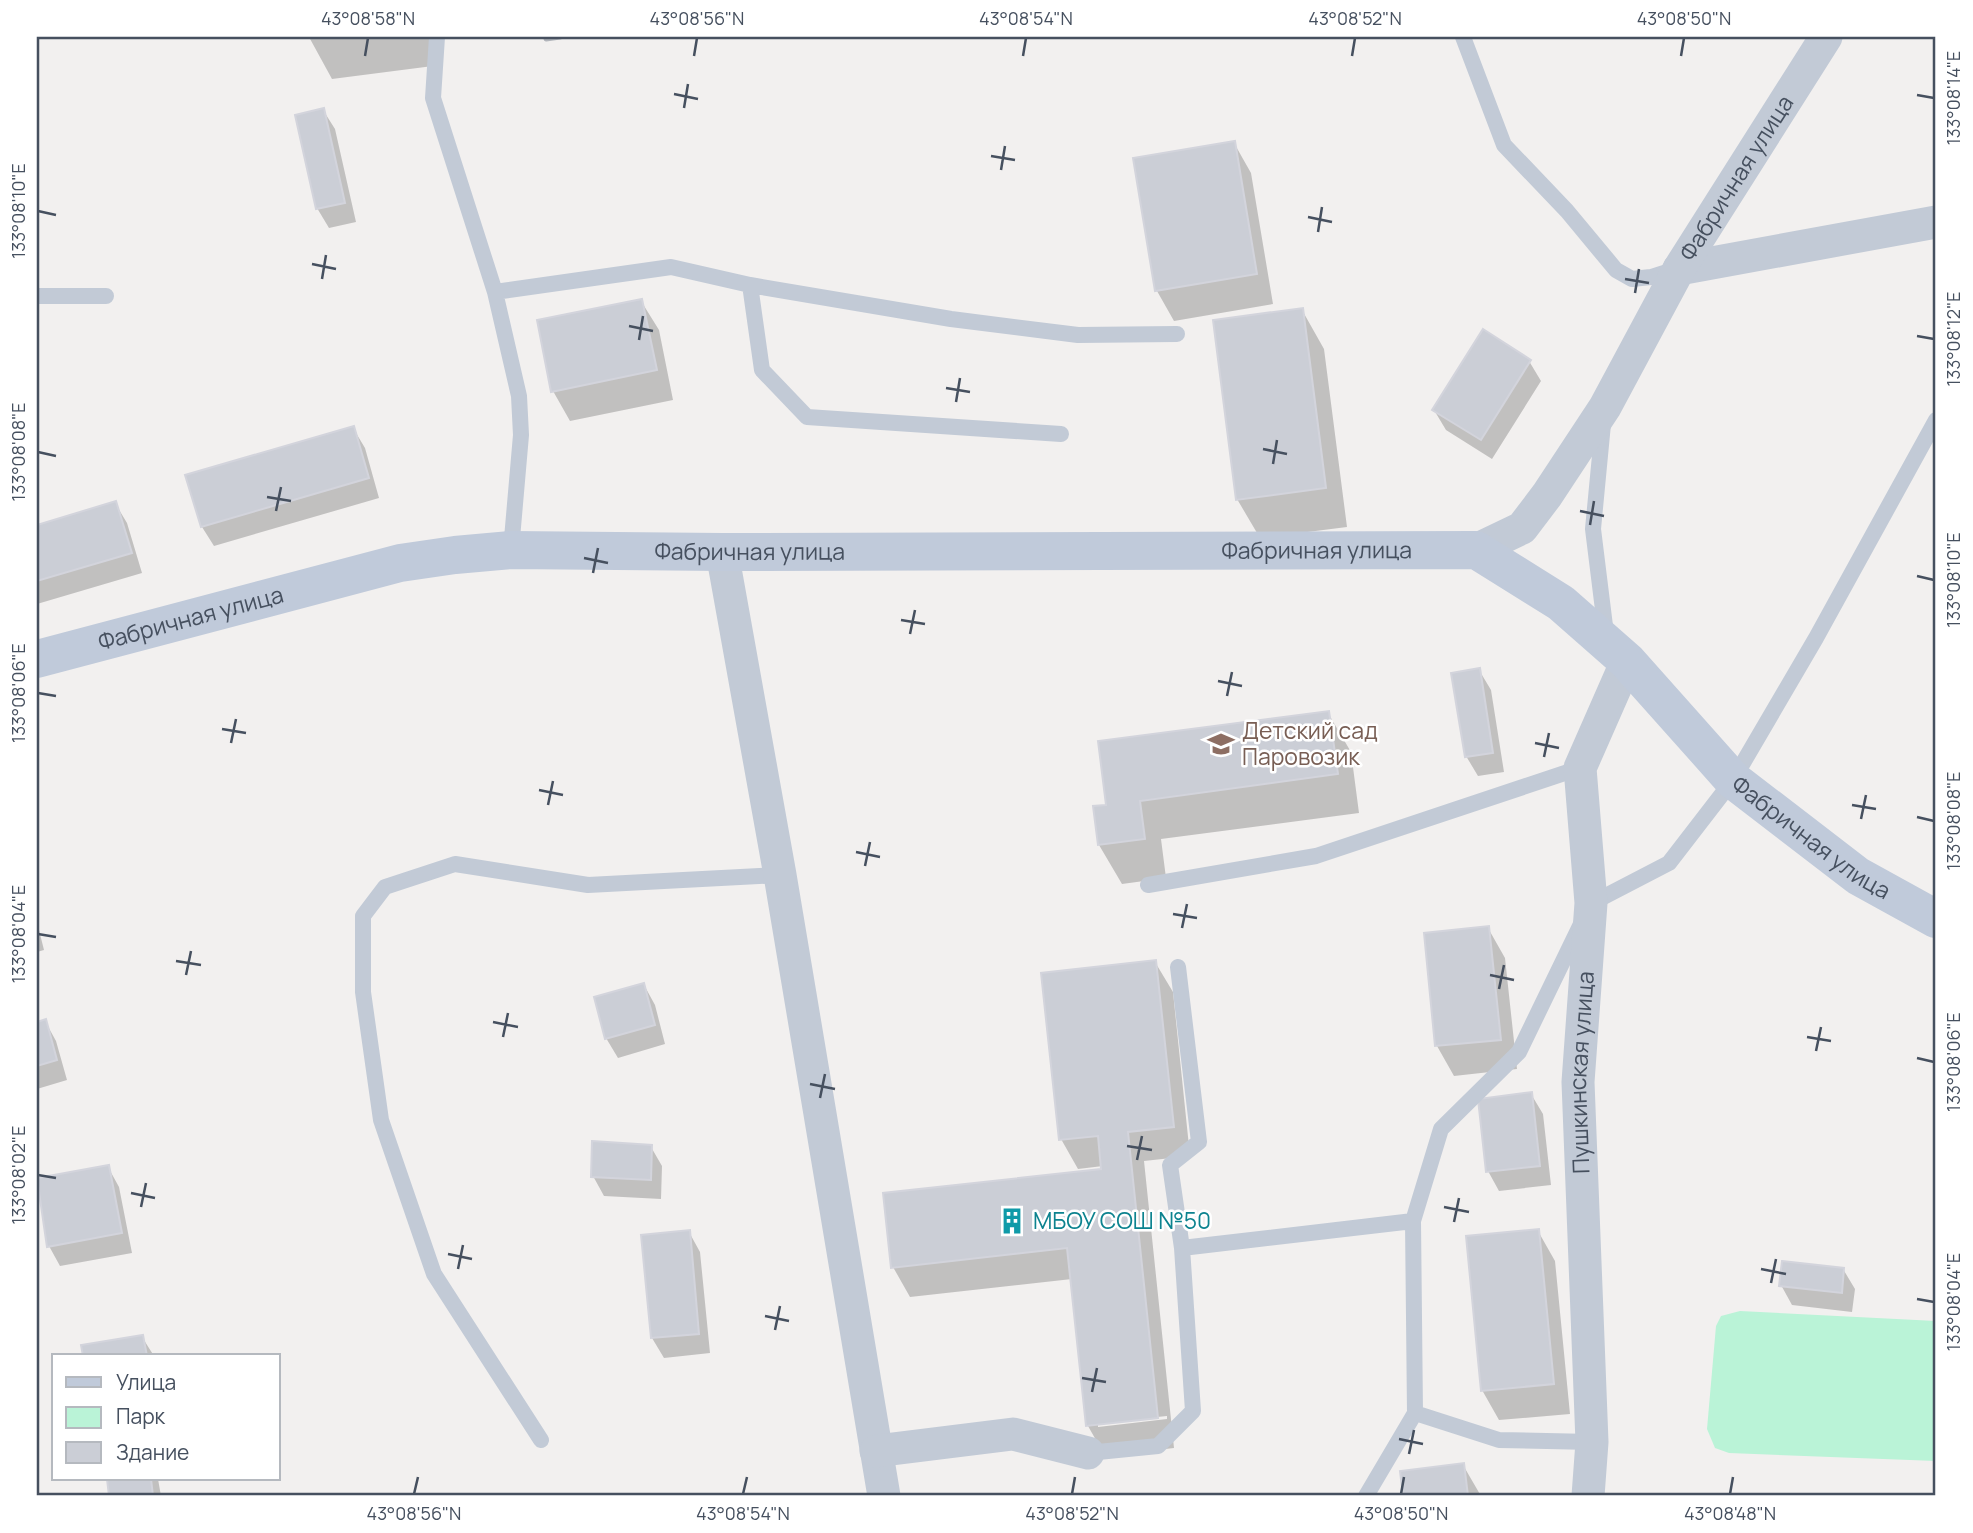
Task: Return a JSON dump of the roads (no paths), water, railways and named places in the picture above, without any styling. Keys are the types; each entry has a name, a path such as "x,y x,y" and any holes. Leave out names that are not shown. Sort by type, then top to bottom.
{"main road":[{"name":"Фабричная улица","path":"37,659 400,563 511,550 1476,550 1561,603 1617,652 1732,780 1858,876 1936,919"}],"street":[{"name":"Фабричная улица","path":"1476,550 1522,527 1547,495 1605,407 1679,269 1826,37"},
{"path":"1679,269 1936,222"},
{"path":"722,552 780,875 884,1496"},
{"name":"Пушкинская улица","path":"1588,1496 1592,1442 1578,1082 1591,903 1580,768 1617,652"},
{"path":"876,1451 1013,1434 1088,1453"}],"lane":[{"path":"437,37 433,98 495,292 519,396 521,435 511,550"},
{"path":"1463,37 1504,145 1567,211 1616,270 1632,279 1679,269"},
{"path":"495,292 671,267 750,285 951,319 1078,335 1177,334"},
{"path":"750,285 762,370 807,417 1061,434"},
{"path":"37,296 106,296"},
{"path":"1605,407 1592,529 1617,652"},
{"path":"1366,1496 1415,1413 1413,1221 1441,1129 1519,1052 1591,903 1669,863 1732,780 1816,638 1936,421"},
{"path":"1148,885 1316,856 1580,768"},
{"path":"541,1440 434,1274 381,1119 363,992 363,916 385,887 455,864 588,885 780,875"},
{"path":"1088,1453 1158,1446 1193,1411 1182,1248 1170,1165 1199,1142 1178,967"},
{"path":"1182,1248 1413,1221"},
{"path":"1415,1413 1499,1440 1592,1442"}],"railway":[{"path":"546,39 560,37"}],"place":[{"name":"Детский сад Паровозик","path":"1221,744"},
{"name":"МБОУ СОШ №50","path":"1012,1221"}]}
